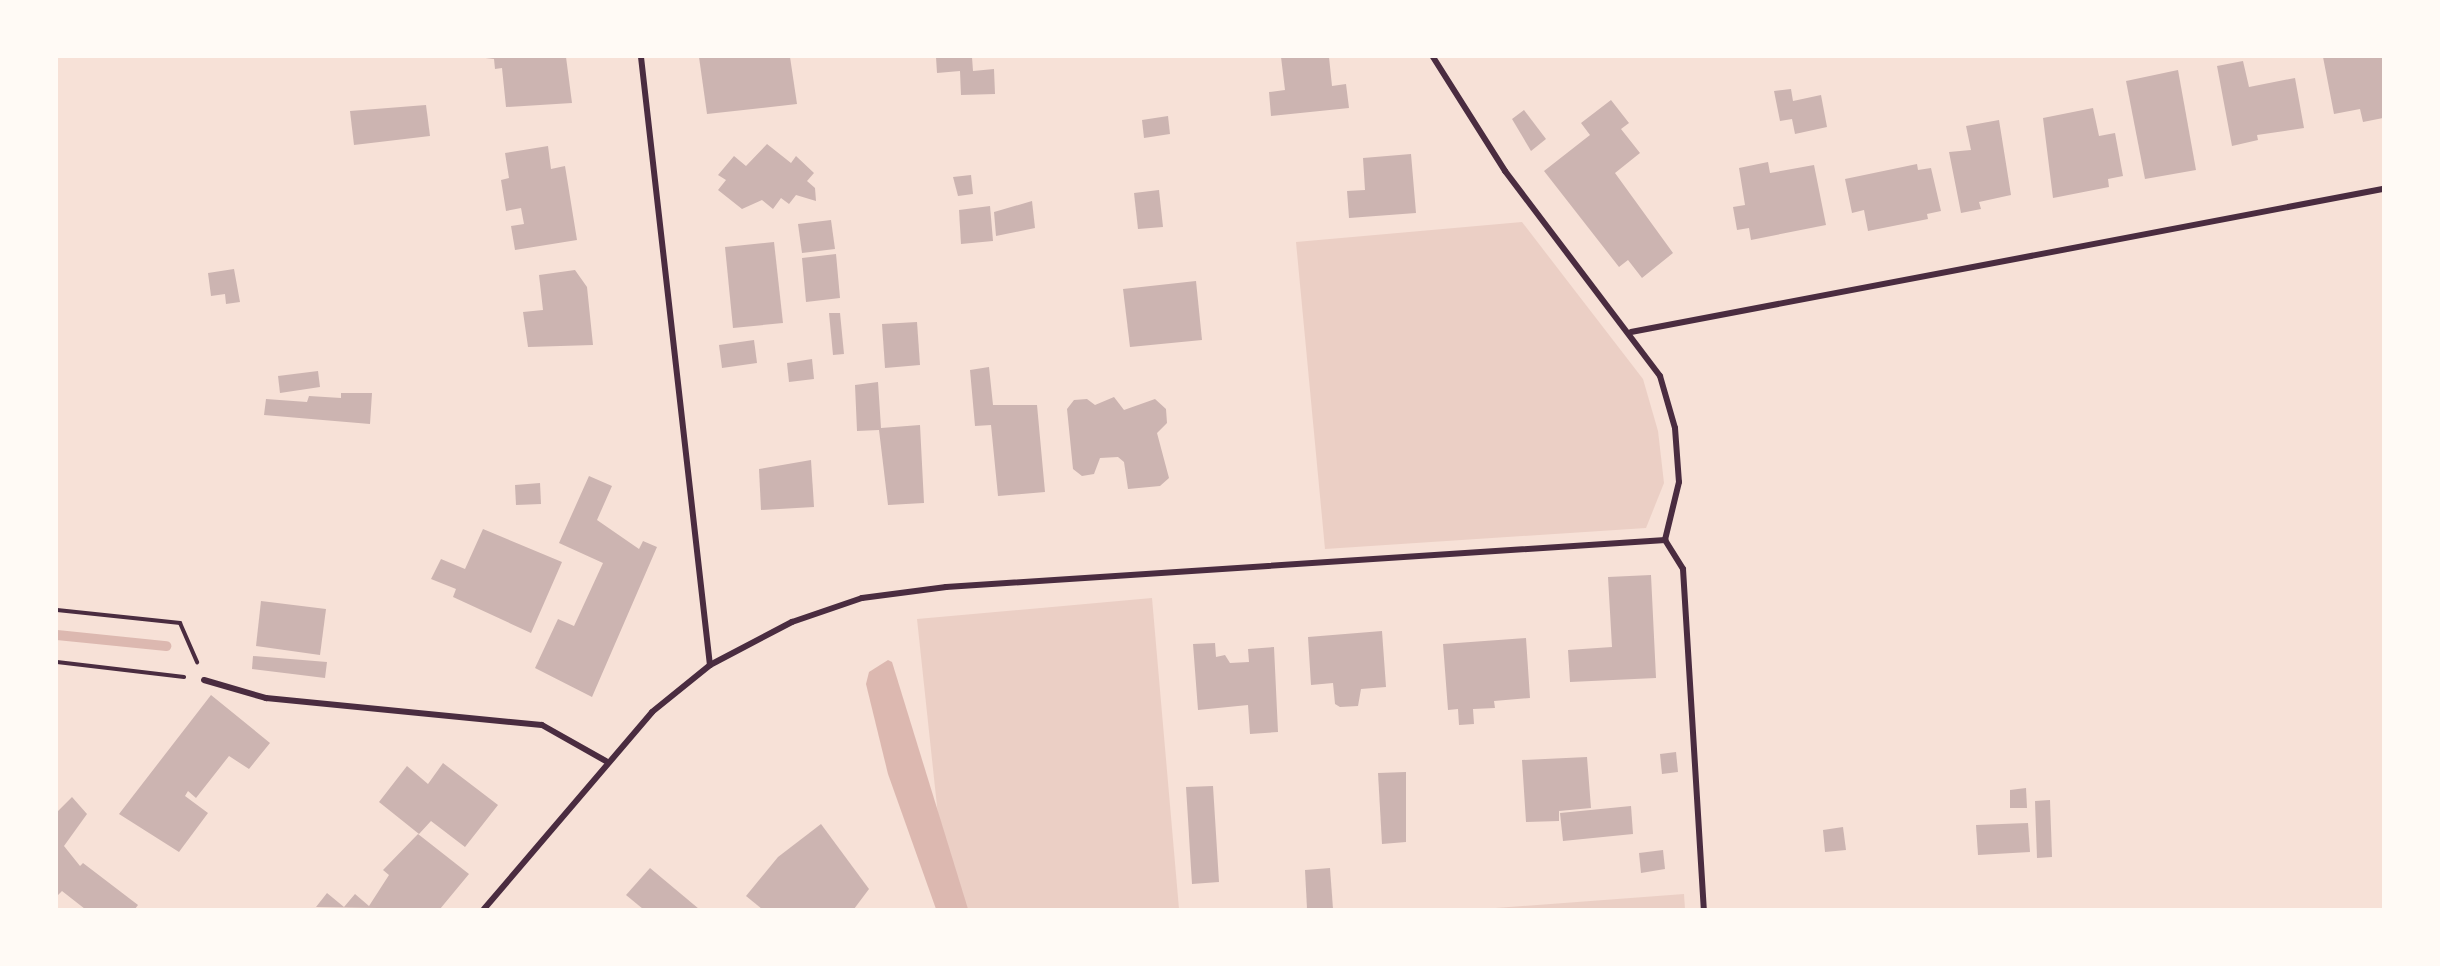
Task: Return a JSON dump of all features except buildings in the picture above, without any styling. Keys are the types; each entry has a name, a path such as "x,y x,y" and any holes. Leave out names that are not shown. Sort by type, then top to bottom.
{"street":[{"path":"641,57 710,665"},
{"path":"1433,57 1505,171 1632,332 1660,376 1675,428 1679,482 1665,540 1683,568 1704,909"},
{"path":"1632,332 2383,189"},
{"path":"484,909 606,761 652,711 710,665 802,618 862,598 935,588 1665,540"},
{"path":"204,680 266,698 542,725 606,761"}],"path":[{"path":"57,610 180,623 204,680 57,662"}],"shaded area":[{"path":"1522,222 1643,379 1658,431 1664,483 1646,528 1325,549 1296,242"},
{"path":"1152,598 1179,909 948,909 917,619"},
{"path":"888,660 892,662 968,909 936,909 888,774 866,684 869,672"},
{"path":"1684,894 1685,909 1482,909"}],"waterway":[{"path":"57,635 166,646"}]}
